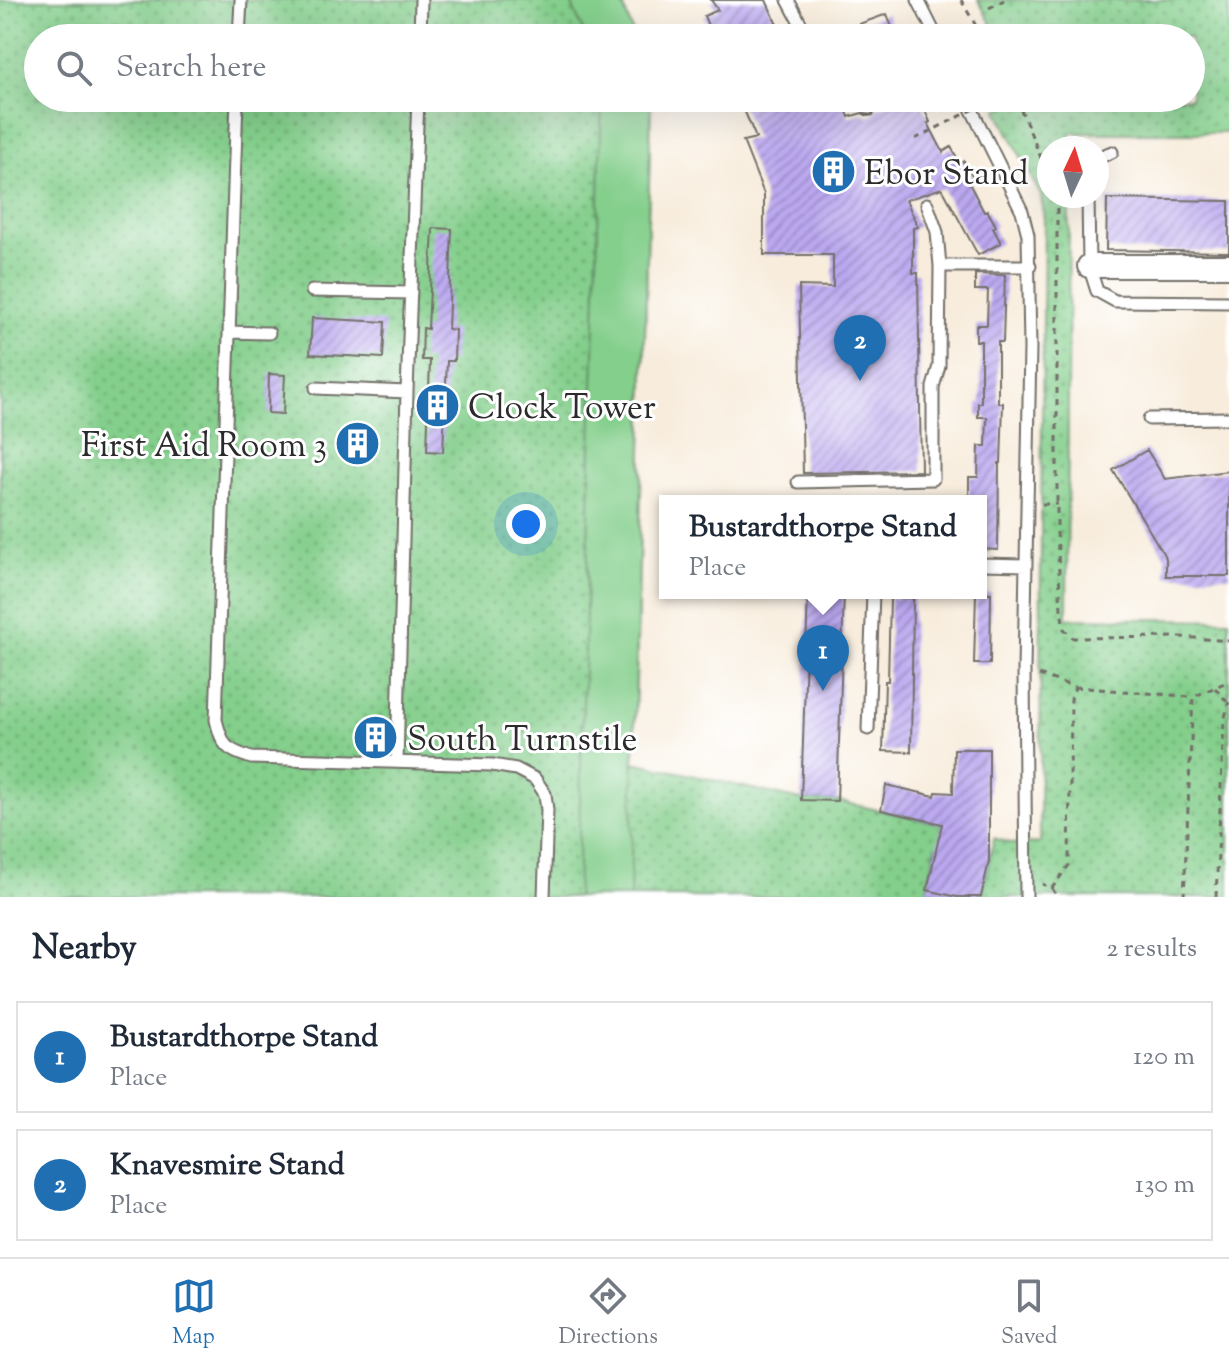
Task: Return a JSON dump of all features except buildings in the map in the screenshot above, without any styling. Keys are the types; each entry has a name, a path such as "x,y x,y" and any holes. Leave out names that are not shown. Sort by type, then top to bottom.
{"street":[{"path":"1079,266 1229,266"}],"lane":[{"path":"240,24 241,0"},
{"path":"420,24 421,0"},
{"path":"788,0 801,24"},
{"path":"918,0 930,24"},
{"path":"237,112 216,720 222,741 233,752 251,758 492,765 516,769 535,779 545,794 544,897"},
{"path":"397,762 417,112"},
{"path":"973,112 1022,211 1028,235 1030,347 1024,670 1026,897"},
{"path":"798,482 933,479 933,387 939,366 940,266 937,232 927,204"},
{"path":"1086,208 1079,266 1097,291 1115,301 1229,302"},
{"path":"940,266 1030,266"},
{"path":"312,291 411,293"},
{"path":"229,332 269,333"},
{"path":"316,388 407,392"},
{"path":"1149,419 1229,418"},
{"path":"987,564 1026,565"},
{"path":"868,729 873,599"}],"path":[{"path":"961,0 975,24"},
{"path":"989,8 1004,0"},
{"path":"915,139 968,112"},
{"path":"1022,112 1037,148"},
{"path":"1057,208 1057,533 1064,629 1073,638 1181,637 1229,641"},
{"path":"1057,266 1079,266"},
{"path":"1024,670 1075,687 1193,697 1229,681"},
{"path":"1052,888 1069,865 1071,699 1075,687"},
{"path":"1215,688 1229,702 1224,721 1216,897"},
{"path":"1184,897 1193,697"},
{"path":"1027,879 1052,888 1057,897"}],"green space":[{"path":"0,0 621,0 630,24 24,24 24,112 651,112 634,762 801,800 837,801 960,828 936,847 927,890 957,897 0,897"},
{"path":"570,0 621,0 630,24 580,24"},
{"path":"978,0 1229,0 1229,133 1070,133 1070,136 1037,136 1037,188 998,112 1205,112 1205,24 991,24"},
{"path":"602,112 651,112 630,897 577,897"},
{"path":"1042,208 1069,208 1067,618 1229,620 1229,897 981,897 994,838 1014,844 1040,843"}],"place":[{"name":"Ebor Stand","path":"833,172"},
{"name":"Knavesmire Stand","path":"860,381"},
{"name":"Clock Tower","path":"437,406"},
{"name":"First Aid Room 3","path":"358,444"},
{"name":"Bustardthorpe Stand","path":"823,691"},
{"name":"South Turnstile","path":"376,738"}]}
